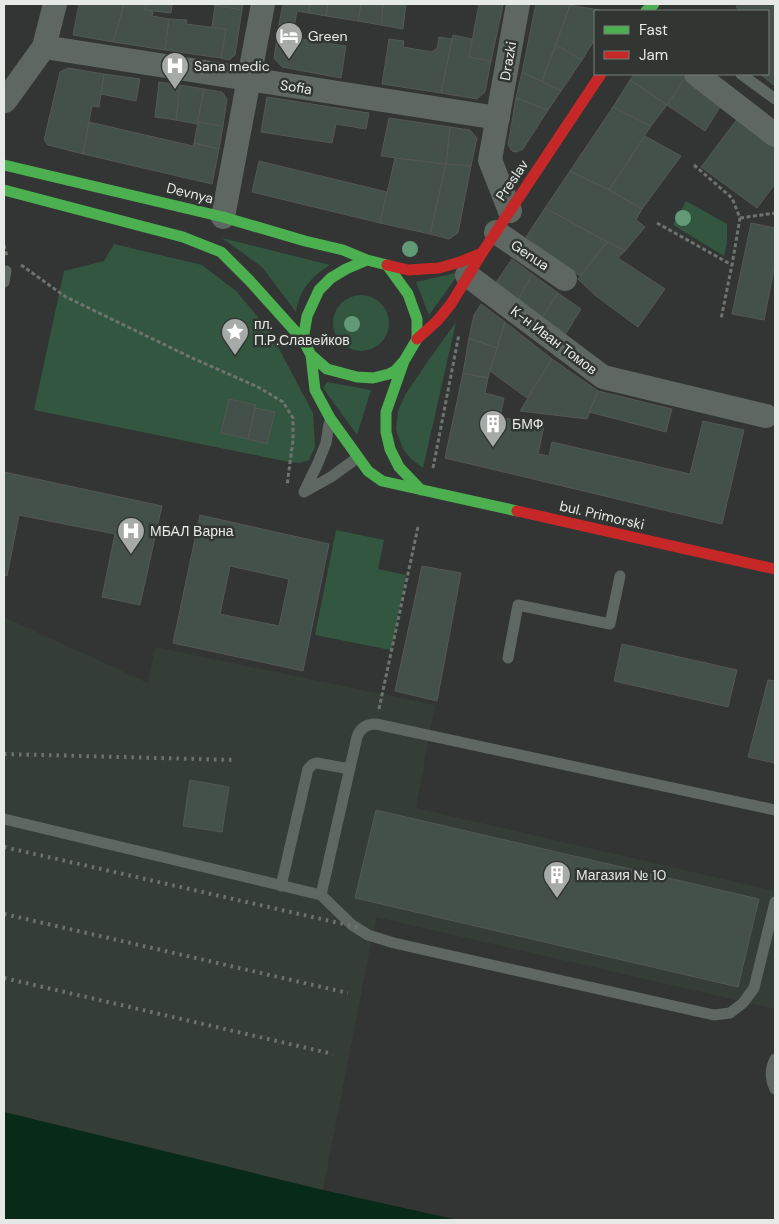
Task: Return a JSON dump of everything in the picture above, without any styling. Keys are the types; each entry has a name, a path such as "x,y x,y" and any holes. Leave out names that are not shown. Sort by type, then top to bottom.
{"main road":[{"name":"Preslav","path":"417,339 437,321 451,304 482,252 600,75"},
{"name":"Devnya","path":"4,165 223,217 343,250 367,260 408,270 439,268 460,262 482,252"},
{"path":"4,190 183,237 221,252 303,340 311,355 315,390 330,418 368,471 382,481 425,490"},
{"path":"303,340 307,316 319,290 331,278 367,260"},
{"path":"387,265 408,294 417,319 417,339 404,361 386,412 386,432 390,449 399,467 425,490"},
{"path":"311,355 327,368 357,378 373,378 389,374 404,361"},
{"path":"381,389 389,374"},
{"path":"357,458 363,440"},
{"name":"bul. Primorski","path":"425,490 775,569"}],"street":[{"path":"5,101 54,49 54,4"},
{"path":"223,217 263,4"},
{"name":"Drazki","path":"510,211 490,160 518,4"},
{"name":"Sofia","path":"54,49 498,118"},
{"path":"697,75 775,135"},
{"name":"Genua","path":"496,232 565,279"},
{"name":"К-н Иван Томов","path":"468,275 602,377 766,416"}],"lane":[{"path":"742,75 775,99"},
{"path":"330,418 326,443 304,492 357,458"},
{"path":"508,658 518,605 610,624 620,576"},
{"path":"321,895 358,732 371,724 775,810"},
{"path":"281,886 308,769 317,763 350,769"},
{"path":"4,819 321,895 352,925 368,936 714,1015 730,1013 743,1003 754,988 775,902"},
{"path":"775,1059 771,1069 771,1078 775,1089"}],"path":[{"path":"694,164 732,198 740,218 722,319"},
{"path":"740,218 775,213"},
{"path":"657,223 732,265"},
{"path":"4,245 7,255 66,297 190,357 258,387 283,402 293,418 293,440 287,489"},
{"path":"425,490 459,333"},
{"path":"376,724 418,527"}],"shaded area":[{"path":"686,201 727,224 727,243 724,256 673,225"},
{"path":"222,238 330,265 307,284 300,297 296,312 262,267"},
{"path":"114,244 202,265 236,291 269,330 313,413 315,447 309,460 300,463 289,462 34,410 64,271 104,261"},
{"path":"460,272 429,315 416,282"},
{"path":"361,295 372,297 381,303 387,312 389,323 387,334 381,343 372,349 361,351 350,349 341,343 335,334 333,323 335,312 341,303 350,297"},
{"path":"456,322 423,468 411,459 403,449 396,430 398,411 405,395"},
{"path":"327,382 371,390 357,435 323,388"},
{"path":"336,530 384,540 378,569 406,575 391,650 315,635"},
{"path":"4,617 148,683 155,647 435,705 416,808 775,891 775,1009 376,917 323,1190 4,1112"},
{"path":"4,1112 323,1190 458,1220 4,1220"}],"building":[{"path":"79,4 124,4 113,42 73,35"},
{"path":"124,4 146,4 145,10 153,11 152,16 169,19 165,50 113,42"},
{"path":"146,4 172,4 171,13 145,10"},
{"path":"215,4 243,4 242,10"},
{"path":"283,4 310,4 309,13 297,11 294,27 279,24"},
{"path":"310,4 328,4 326,16 309,13"},
{"path":"328,4 361,4 358,21 326,16"},
{"path":"361,4 383,4 381,25 358,21"},
{"path":"383,4 406,4 403,29 381,25"},
{"path":"479,4 503,5 491,61 469,57"},
{"path":"536,4 570,5 542,81 522,72"},
{"path":"738,4 775,4 775,86 761,75 769,75 769,10 738,10 736,7"},
{"path":"215,5 242,10 235,55 229,60 221,58 226,29 212,27"},
{"path":"570,5 599,10 594,10 594,41 582,60 556,45"},
{"path":"169,19 187,20 186,24 226,29 221,58 165,50"},
{"path":"279,24 294,27 293,38 346,46 341,78 282,67 274,58"},
{"path":"453,35 472,39 469,57 491,61 485,92 477,99 441,93"},
{"path":"439,37 452,39 441,93 382,84 389,39 404,41 403,47 432,52 437,48"},
{"path":"556,45 582,60 561,91 542,81"},
{"path":"68,68 104,74 99,107 92,106 83,154 48,145 44,140 60,72"},
{"path":"522,72 561,91 548,110 516,98"},
{"path":"104,74 140,79 136,101 101,94"},
{"path":"633,75 681,75 685,78 667,105 630,80"},
{"path":"685,78 720,107 705,131 667,105"},
{"path":"630,80 667,105 651,126 613,107"},
{"path":"159,82 180,85 176,120 155,117"},
{"path":"180,85 204,89 197,124 176,120"},
{"path":"204,89 222,92 227,99 223,126 198,122"},
{"path":"267,97 369,113 366,129 336,124 332,143 261,132"},
{"path":"516,98 548,110 523,149 517,152 512,151 508,145"},
{"path":"613,107 651,126 609,190 570,171"},
{"path":"389,118 450,127 446,164 381,156"},
{"path":"738,118 775,145 775,184 757,208 701,167"},
{"path":"89,122 193,146 194,143 219,149 212,184 83,154"},
{"path":"198,122 223,126 219,149 194,143"},
{"path":"450,127 470,130 477,138 471,166 446,164"},
{"path":"645,136 681,156 642,209 609,190"},
{"path":"395,158 446,164 430,234 380,223"},
{"path":"259,161 387,192 380,223 252,192"},
{"path":"446,164 471,166 458,233 449,239 430,234"},
{"path":"570,171 642,209 636,220 645,227 625,251 545,208"},
{"path":"545,208 607,242 580,276 526,237"},
{"path":"751,223 775,228 775,264 764,320 732,314"},
{"path":"607,242 625,251 618,258 665,289 638,327 596,296 578,279"},
{"path":"512,259 532,274 518,300 495,284"},
{"path":"532,274 558,293 542,318 518,300"},
{"path":"558,293 581,309 565,335 542,318"},
{"path":"481,304 505,322 497,348 469,338 474,315"},
{"path":"505,322 552,359 527,398 490,371"},
{"path":"469,338 497,348 488,378 463,373"},
{"path":"552,359 598,391 587,419 520,411"},
{"name":"БМФ","path":"463,373 488,378 485,393 504,398 500,417 544,426 538,454 549,456 552,442 690,474 703,421 744,430 722,524 445,458"},
{"path":"598,391 672,409 666,432 589,412"},
{"path":"229,399 256,405 248,439 221,433"},
{"path":"255,408 275,412 267,444 248,439"},
{"name":"МБАЛ Варна","path":"4,472 162,506 140,605 102,597 115,534 19,515 7,576 4,575"},
{"path":"200,515 329,544 303,671 173,643","holes":["230,566 289,579 279,626 220,614"]},
{"path":"422,566 461,573 437,701 395,691"},
{"path":"622,644 737,670 728,707 614,681"},
{"path":"768,680 775,681 775,763 748,757"},
{"path":"190,780 229,787 222,832 183,826"},
{"name":"Магазия № 10","path":"376,810 759,899 738,987 355,898"}],"railway":[{"path":"4,754 235,760"},
{"path":"4,847 361,928"},
{"path":"4,914 348,993"},
{"path":"4,978 333,1054"}],"traffic: fast":[{"path":"647,10 654,4"},
{"path":"4,165 223,217 343,250 367,260"},
{"path":"4,190 183,237 221,252 303,340"},
{"path":"367,260 387,265 408,294 417,319 417,339 404,361 395,371 373,378 357,377 327,369 311,355 303,340 307,316 319,290 331,278 367,260"},
{"path":"311,355 315,390 330,418 368,471 382,481 517,511"},
{"path":"404,361 386,412 386,432 390,449 399,467 421,490"}],"traffic: jam":[{"path":"417,339 437,321 451,304 482,253 600,75"},
{"path":"387,265 408,270 439,268 482,253"},
{"path":"517,511 775,569"}],"place":[{"name":"Green","path":"289,60"},
{"name":"Sana medic","path":"175,90"},
{"name":"пл. П.Р.Славeйков","path":"235,356"},
{"name":"БМФ","path":"493,448"},
{"name":"МБАЛ Варна","path":"131,555"},
{"name":"Магазия № 10","path":"557,899"}]}
